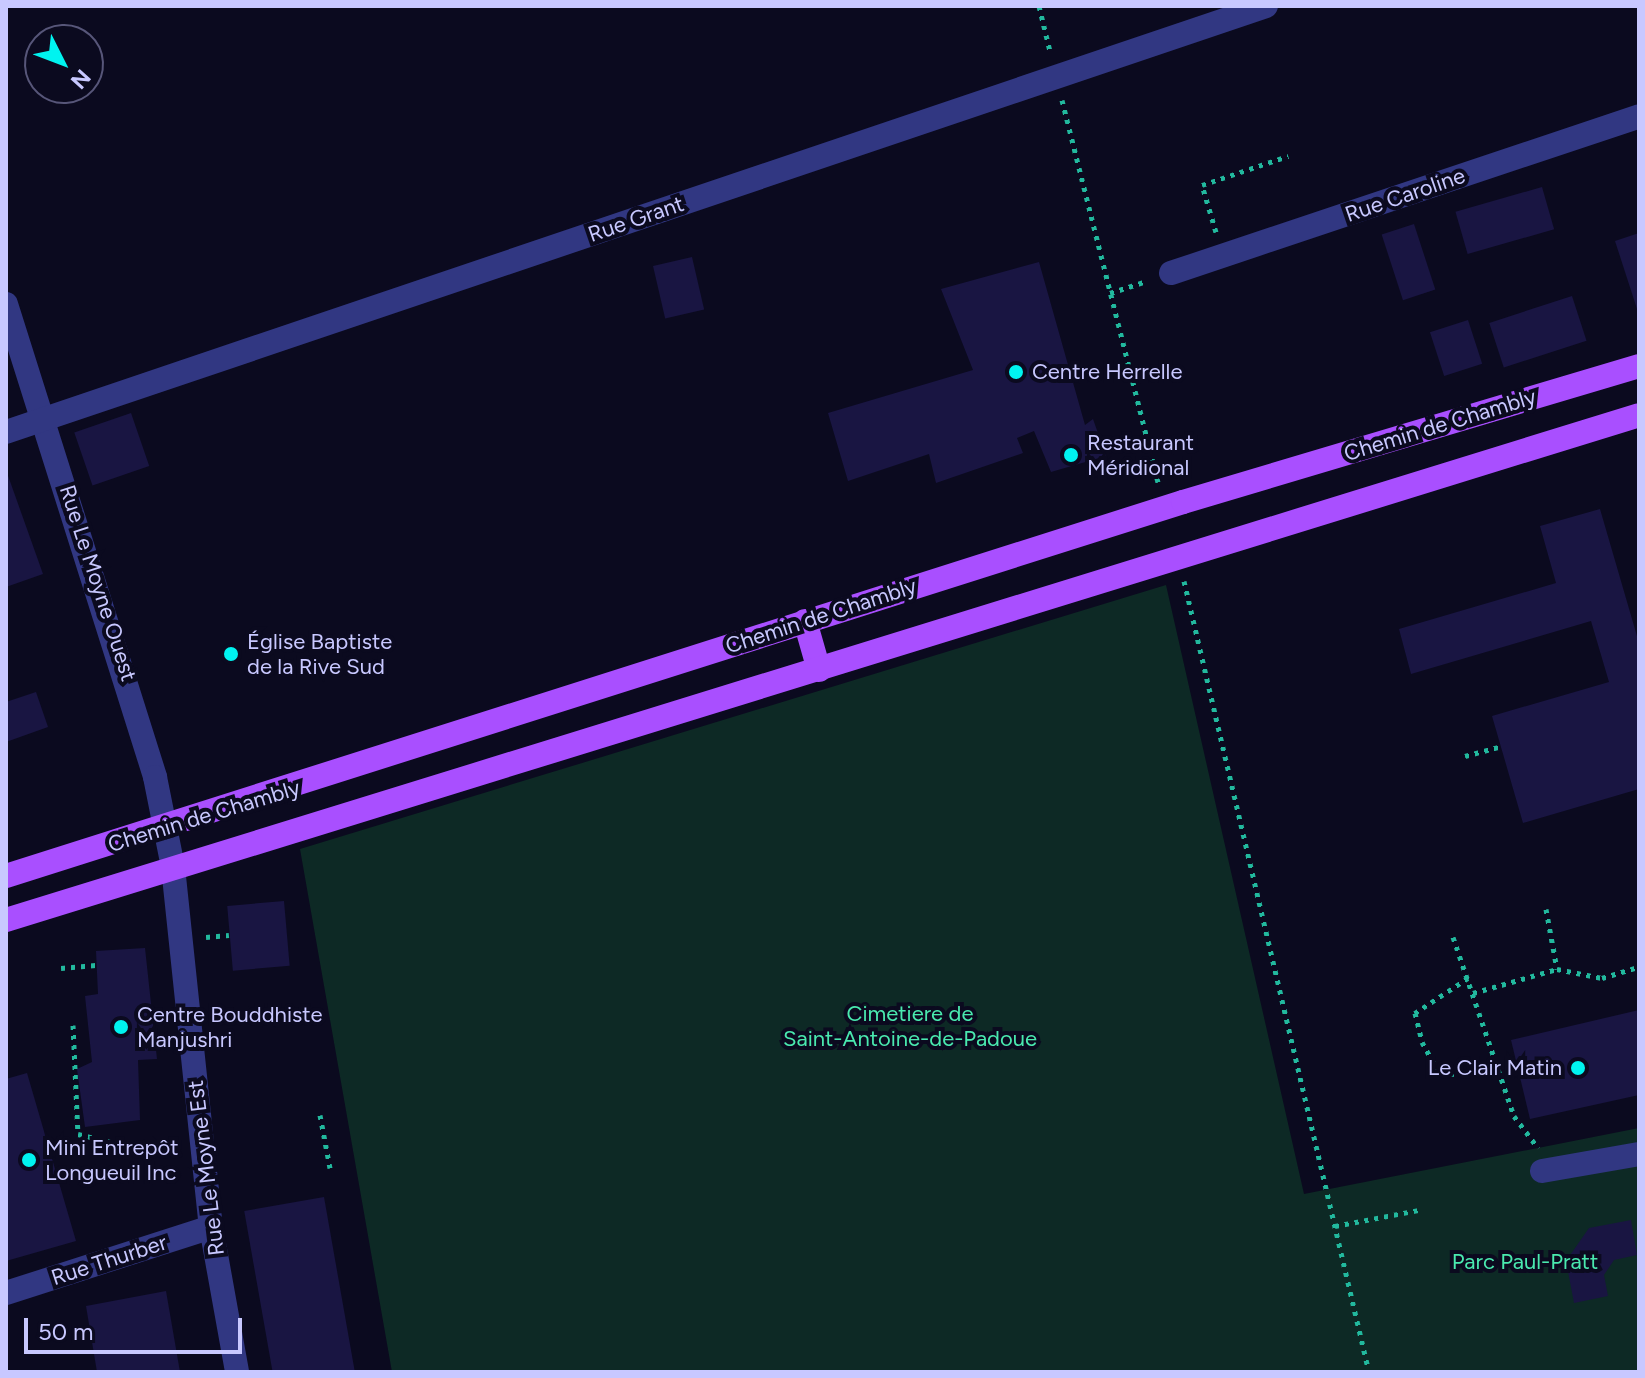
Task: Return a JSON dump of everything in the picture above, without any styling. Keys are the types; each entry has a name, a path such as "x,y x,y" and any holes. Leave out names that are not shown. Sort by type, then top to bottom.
{"main road":[{"name":"Chemin de Chambly","path":"6,876 165,828 805,621 1639,366"},
{"name":"Chemin de Chambly","path":"6,920 1639,415"},
{"path":"805,621 819,670"}],"street":[{"name":"Rue Grant","path":"6,432 1266,6"},
{"name":"Rue Caroline","path":"1171,273 1639,116"},
{"name":"Rue Le Moyne Ouest","path":"6,304 137,703 173,867"},
{"name":"Rue Le Moyne Est","path":"173,867 211,1227 237,1372"},
{"path":"1547,1170 1639,1154"},
{"name":"Rue Thurber","path":"6,1293 211,1227"}],"path":[{"path":"1039,6 1054,65"},
{"path":"1061,96 1161,497"},
{"path":"1223,256 1202,185 1288,156"},
{"path":"1110,293 1171,273"},
{"path":"1185,586 1369,1372"},
{"path":"1465,756 1502,746"},
{"path":"1546,909 1557,969"},
{"path":"1453,937 1514,1116 1547,1170"},
{"path":"61,968 96,965"},
{"path":"1473,993 1557,969 1602,978 1639,967"},
{"path":"1468,978 1415,1013 1422,1042 1440,1074 1500,1073"},
{"path":"73,1025 78,1134 110,1142"},
{"path":"320,1115 330,1168"},
{"path":"1335,1226 1419,1210"}],"green space":[{"name":"Cimetiere de Saint-Antoine-de-Padoue","path":"1166,585 1304,1194 1639,1128 1639,1372 392,1372 300,849"}],"building":[{"path":"1542,187 1554,229 1468,254 1455,212"},
{"path":"1414,224 1435,290 1403,300 1382,235"},
{"path":"1639,233 1639,312 1638,312 1615,241"},
{"path":"692,257 704,310 665,319 653,266"},
{"name":"Centre Herrelle","path":"1039,262 1085,425 1093,419 1106,456 1051,472 1034,431 1017,438 1023,453 936,483 929,454 848,481 828,413 973,370 941,289"},
{"path":"1572,296 1587,341 1504,368 1489,323"},
{"path":"1468,320 1482,364 1444,376 1430,332"},
{"path":"131,413 149,466 93,485 74,433"},
{"path":"6,470 43,574 6,587"},
{"path":"1600,509 1639,643 1639,789 1523,823 1492,716 1609,682 1591,621 1411,674 1399,629 1556,583 1540,526"},
{"path":"36,692 48,727 6,742 6,702"},
{"path":"284,901 290,966 233,971 227,906"},
{"name":"Centre Bouddhiste Manjushri","path":"145,948 157,1059 138,1060 140,1120 85,1127 77,1069 92,1062 85,996 98,994 96,951"},
{"name":"Le Clair Matin","path":"1639,1010 1639,1095 1530,1119 1511,1040"},
{"name":"Mini Entrepôt Longueuil Inc","path":"27,1073 76,1241 6,1261 6,1079"},
{"path":"324,1197 355,1372 273,1372 244,1211"},
{"path":"1631,1220 1637,1255 1614,1260 1604,1275 1608,1296 1574,1303 1566,1261 1589,1228"},
{"path":"166,1291 180,1372 97,1372 86,1306"}],"place":[{"name":"Centre Herrelle","path":"1016,372"},
{"name":"Restaurant Méridional","path":"1071,455"},
{"name":"Église Baptiste de la Rive Sud","path":"231,654"},
{"name":"Centre Bouddhiste Manjushri","path":"121,1027"},
{"name":"Le Clair Matin","path":"1578,1068"},
{"name":"Mini Entrepôt Longueuil Inc","path":"29,1160"}],"park label":[{"name":"Parc Paul-Pratt","path":"1525,1262"}]}
